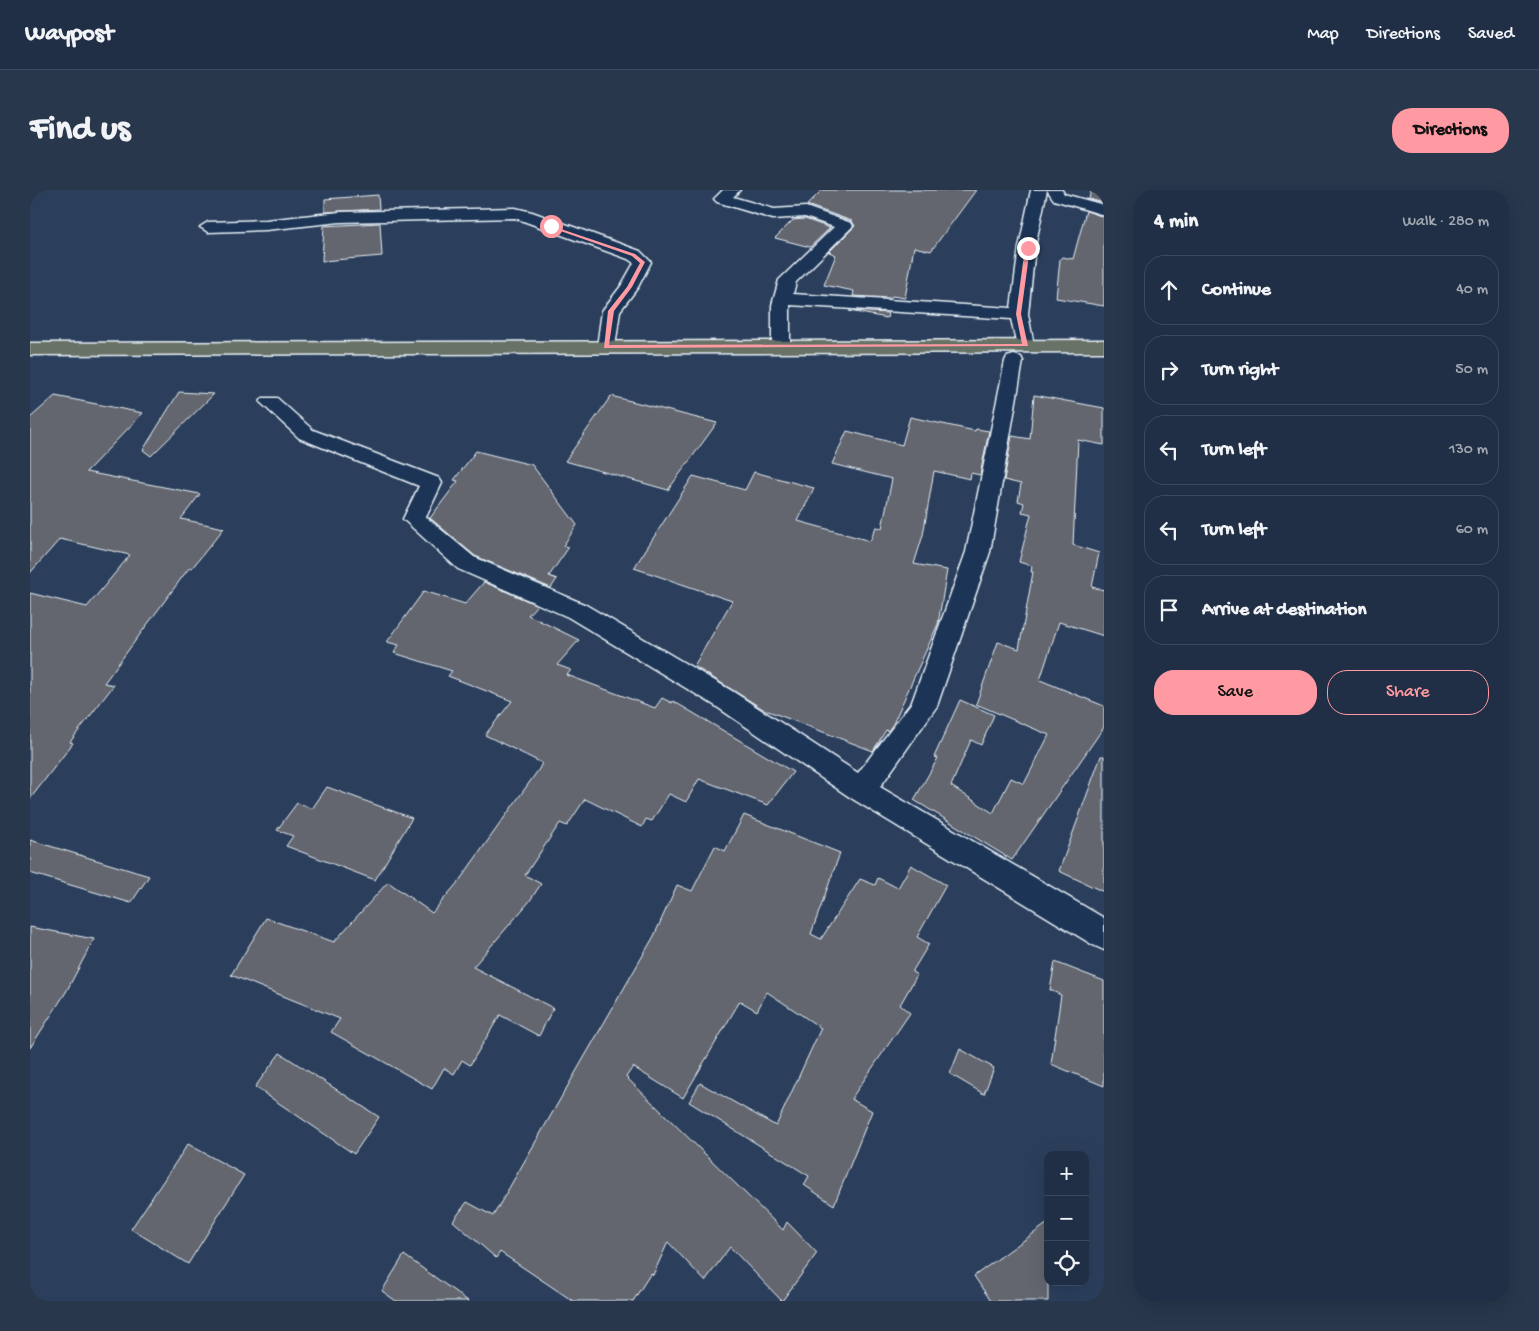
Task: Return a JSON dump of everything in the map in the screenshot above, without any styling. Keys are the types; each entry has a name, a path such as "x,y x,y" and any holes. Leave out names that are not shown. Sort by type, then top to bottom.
{"main road":[{"path":"30,361 1019,353 1104,346"},
{"path":"30,349 781,348 1019,353 1104,360"}],"street":[{"path":"732,190 722,199 773,214 806,212 845,226 788,280 782,299 781,348"},
{"path":"860,790 924,706 978,552 1019,353 1019,314 1028,248 1039,190"},
{"path":"1054,190 1059,197 1104,210"},
{"path":"208,228 266,225 340,217 493,213 526,215 586,239 634,255 643,262 629,287 611,311 606,347"},
{"path":"782,299 1019,314"},
{"path":"270,402 306,434 431,483 414,519 466,563 577,611 723,698 860,790 1104,935"}],"building":[{"path":"822,190 976,190 931,251 914,247 905,298 892,296 891,298 853,296 854,291 824,285 836,255 829,252 855,226 852,221 807,205"},
{"path":"1091,190 1104,190 1104,203 1089,199"},
{"path":"378,195 379,209 325,212 325,199"},
{"path":"1086,211 1104,217 1104,306 1056,298 1060,259 1062,257 1073,259"},
{"path":"805,219 830,228 810,247 775,238 793,220"},
{"path":"380,223 382,256 322,261 324,226"},
{"path":"849,311 888,313 887,318"},
{"path":"179,392 214,394 151,456 143,450"},
{"path":"1034,395 1104,408 1104,445 1078,440 1073,545 1099,553 1092,587 1104,590 1104,636 1059,622 1040,680 1104,706 1104,727 1012,860 914,800 938,758 934,757 960,700 994,715 981,745 971,740 951,786 993,813 1011,778 1024,784 1049,735 976,704 998,642 1019,649 1033,572 1031,572 1032,566 1019,562 1031,514 1022,512 1024,503 1018,501 1021,484 1004,480 1012,436 1030,439"},
{"path":"55,396 143,413 86,472 200,494 181,519 224,528 192,568 189,568 104,683 114,685 70,742 73,743 30,799 30,593 87,607 130,555 60,539 30,573 30,418"},
{"path":"611,396 717,423 668,490 565,461"},
{"path":"910,417 975,431 976,429 989,431 980,475 971,473 970,479 934,471 923,535 914,564 947,570 938,624 893,724 888,731 886,730 873,751 763,709 694,666 732,601 634,568 693,476 745,490 754,472 814,488 798,521 870,541 876,527 882,528 892,479 832,464 847,431 902,445"},
{"path":"476,451 532,465 577,525 563,546 569,547 549,576 557,579 551,588 475,556 430,518 458,481 454,480"},
{"path":"484,582 537,605 528,615 579,640 557,665 571,670 567,675 655,708 662,698 672,703 673,701 793,772 768,805 699,779 686,802 669,794 652,821 646,819 642,827 585,799 567,826 560,823 525,875 541,884 529,902 473,967 553,1008 539,1036 500,1015 470,1065 462,1060 454,1074 444,1068 432,1089 331,1032 340,1019 231,975 266,918 334,942 388,882 432,913 459,881 539,769 542,763 485,735 512,701 448,676 452,671 394,653 399,645 387,642 424,591 465,604"},
{"path":"1101,756 1104,756 1104,892 1059,871"},
{"path":"327,787 412,818 375,880 286,846 293,836 277,830 297,803 312,809"},
{"path":"744,815 840,853 811,934 821,939 860,879 875,885 878,878 898,888 911,865 946,885 917,937 929,944 912,972 917,975 900,1005 910,1013 851,1099 872,1111 834,1205 804,1185 809,1176 689,1102 700,1083 776,1126 821,1028 767,992 757,1011 740,1001 683,1098 633,1067 626,1077 783,1230 787,1222 817,1253 782,1301 730,1247 705,1281 668,1242 653,1275 651,1273 633,1301 573,1301 500,1252 496,1258 453,1221 467,1202 493,1216 654,936 677,885 692,891 715,846 725,851"},
{"path":"30,840 149,876 131,903 30,873"},
{"path":"30,927 94,939 66,992 30,1048"},
{"path":"1055,962 1104,981 1104,1086 1051,1064 1061,995 1050,990"},
{"path":"960,1049 994,1068 984,1094 950,1074"},
{"path":"280,1053 379,1117 354,1154 255,1087"},
{"path":"188,1144 244,1175 188,1264 131,1229"},
{"path":"1044,1226 1044,1286 1048,1286 1048,1301 991,1301 974,1276"},
{"path":"404,1255 468,1301 396,1301 382,1291"}],"route":[{"path":"551,226 634,255 643,262 629,287 611,311 606,347 1025,346 1019,314 1028,248"}]}
